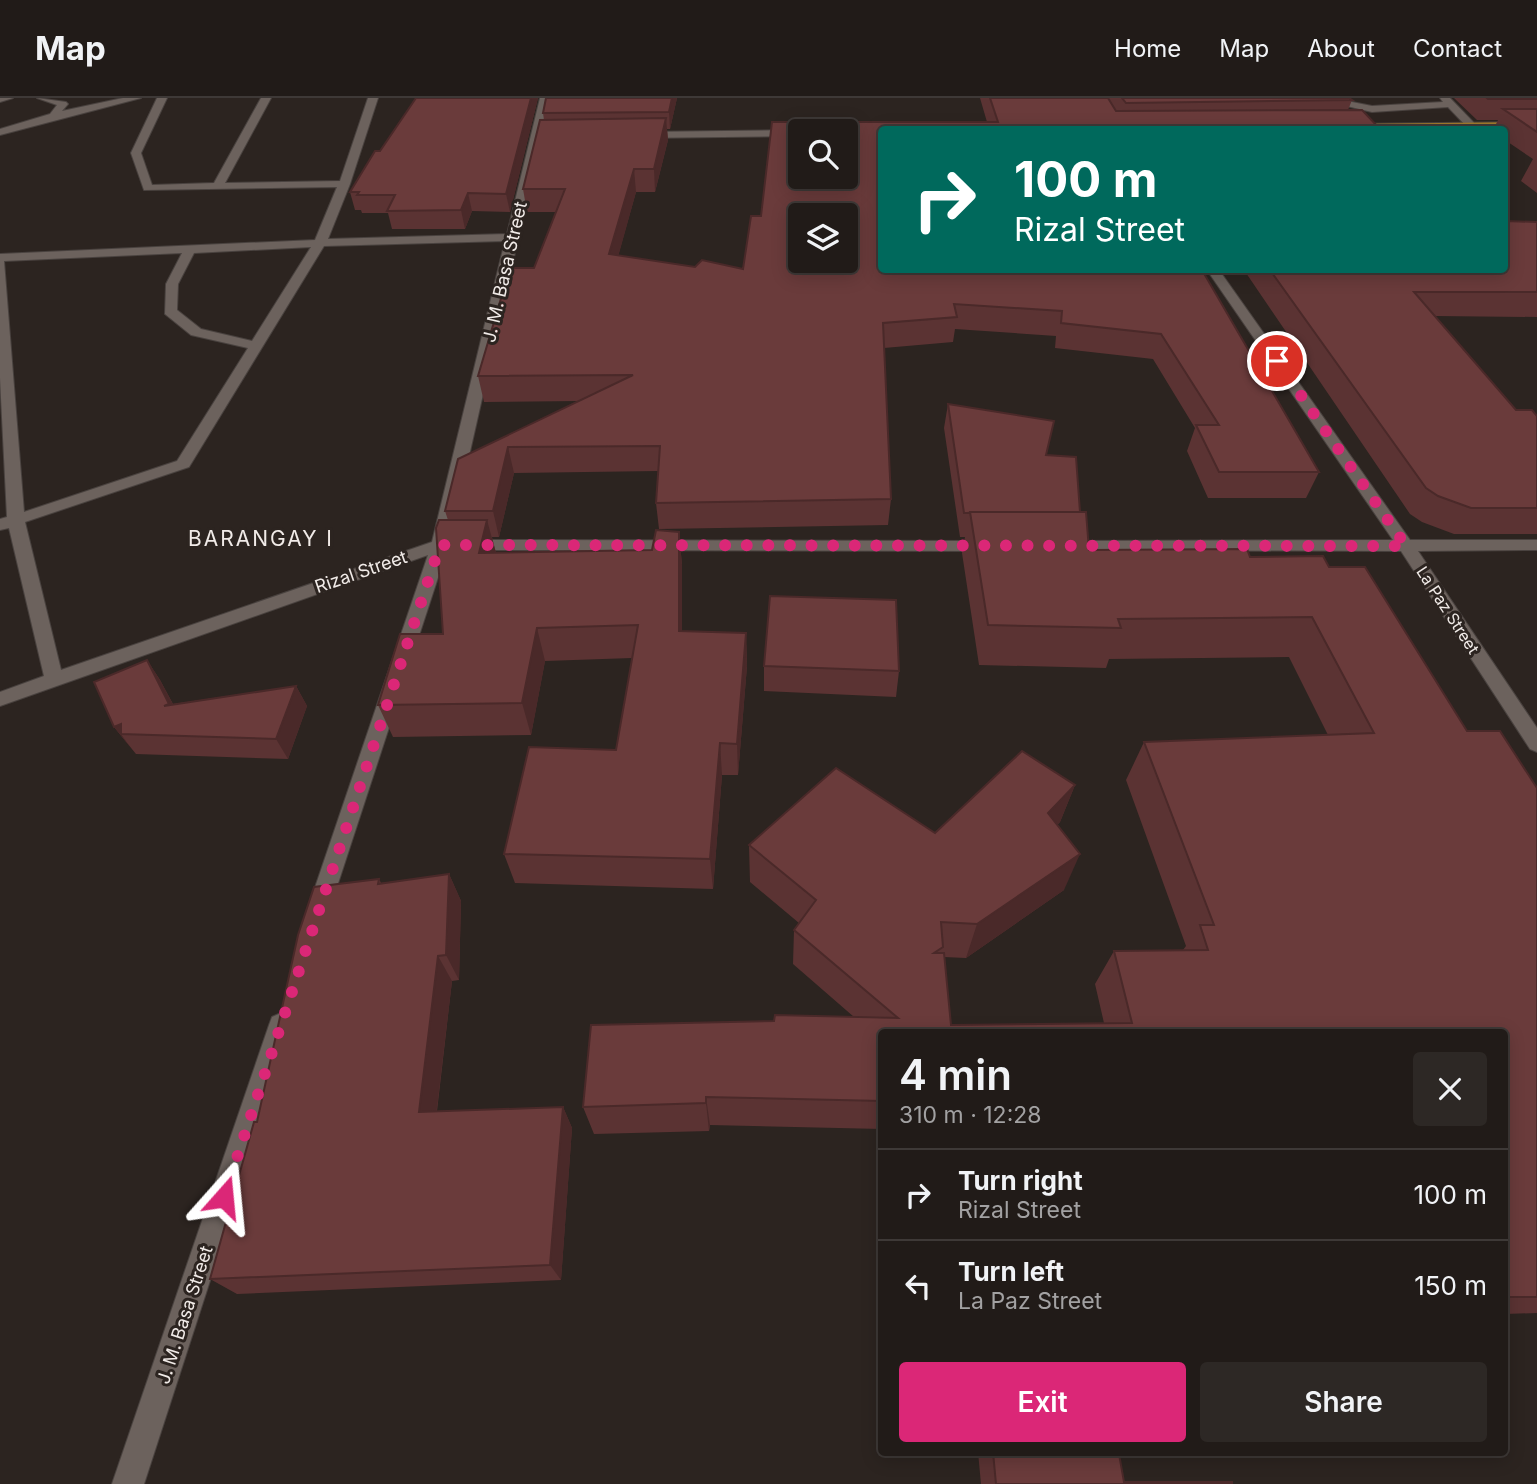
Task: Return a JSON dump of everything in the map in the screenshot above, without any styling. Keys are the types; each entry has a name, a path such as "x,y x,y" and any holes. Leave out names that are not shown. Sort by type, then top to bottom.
{"main road":[{"path":"1372,126 1537,125"}],"street":[{"path":"0,99 8,98"},
{"path":"43,98 63,104 53,116"},
{"path":"0,132 53,116 136,98"},
{"path":"162,98 136,153 148,188 344,184"},
{"path":"218,187 266,98"},
{"path":"8,523 183,464 320,243 344,184 373,98"},
{"name":"J. M. Basa Street","path":"313,928 440,545 514,237 542,136 545,98"},
{"path":"1318,98 1372,109 1448,101 1472,126"},
{"path":"1348,106 1372,126"},
{"path":"633,135 788,133"},
{"path":"0,258 514,237"},
{"path":"190,249 172,285 170,311 196,332 256,346"},
{"path":"0,264 8,523 54,680"},
{"name":"La Paz Street","path":"1215,273 1406,546 1537,744"},
{"name":"Rizal Street","path":"0,699 440,545 1006,546"},
{"path":"1047,546 1537,545"},
{"name":"J. M. Basa Street","path":"128,1484 286,1008"}],"building":[{"path":"416,98 531,98 506,194 468,193 461,210 387,211 395,195 357,195 359,192 350,192 375,151 380,151"},
{"path":"546,98 672,98 669,112 543,113"},
{"path":"990,98 1108,98 1116,111 1362,110 1377,126 878,126 878,273 1204,273 1319,472 1219,472 1196,425 1219,425 1161,334 1061,323 1062,311 954,304 957,317 883,323 891,499 656,503 660,446 508,447 493,511 445,511 458,459 633,375 478,376 510,268 534,268 565,189 523,189 540,120 666,118 654,169 634,169 609,254 695,267 702,260 743,269 751,216 761,216 772,122 788,122 788,189 858,189 858,122 998,122"},
{"path":"1122,98 1349,98 1352,100 1126,103"},
{"path":"1537,98 1537,99 1488,99"},
{"path":"1503,109 1537,109 1537,132"},
{"path":"1508,221 1537,222 1537,292 1414,292 1516,410 1532,410 1537,416 1537,508 1471,508 1438,496 1426,488 1272,273 1508,273"},
{"path":"948,404 1054,421 1046,455 1076,457 1080,512 964,513"},
{"path":"970,512 1086,512 1089,550 1247,549 1250,557 1323,556 1329,567 1365,567 1467,731 1500,731 1537,788 1537,1297 1508,1297 1508,1029 878,1029 878,1101 706,1097 706,1103 583,1107 591,1025 774,1021 775,1015 898,1018 794,930 816,900 749,845 836,768 935,833 1022,751 1075,785 1048,813 1080,854 977,924 941,922 943,947 934,953 944,953 951,1025 1132,1023 1114,951 1208,950 1200,925 1214,925 1144,742 1374,733 1312,617 1118,619 1121,628 988,625"},
{"path":"439,520 487,520 479,553 652,550 656,530 679,532 679,631 746,633 737,744 720,743 710,859 504,854 529,747 616,750 638,625 537,628 522,703 378,705 400,634 443,634 436,528"},
{"path":"770,596 896,600 899,671 764,666"},
{"path":"147,660 169,704 164,706 296,686 276,739 121,734 121,724 114,727 94,682"},
{"path":"449,874 446,955 438,956 419,1112 563,1107 550,1265 210,1279 254,1122 257,1122 298,935 314,887 379,879 378,884"},
{"path":"993,1456 1119,1456 1124,1482 1232,1482 1232,1484 996,1484"}],"district":[{"name":"BARANGAY I","path":"261,539"}],"route":[{"path":"224,1197 440,545 1406,546 1277,361"}]}
